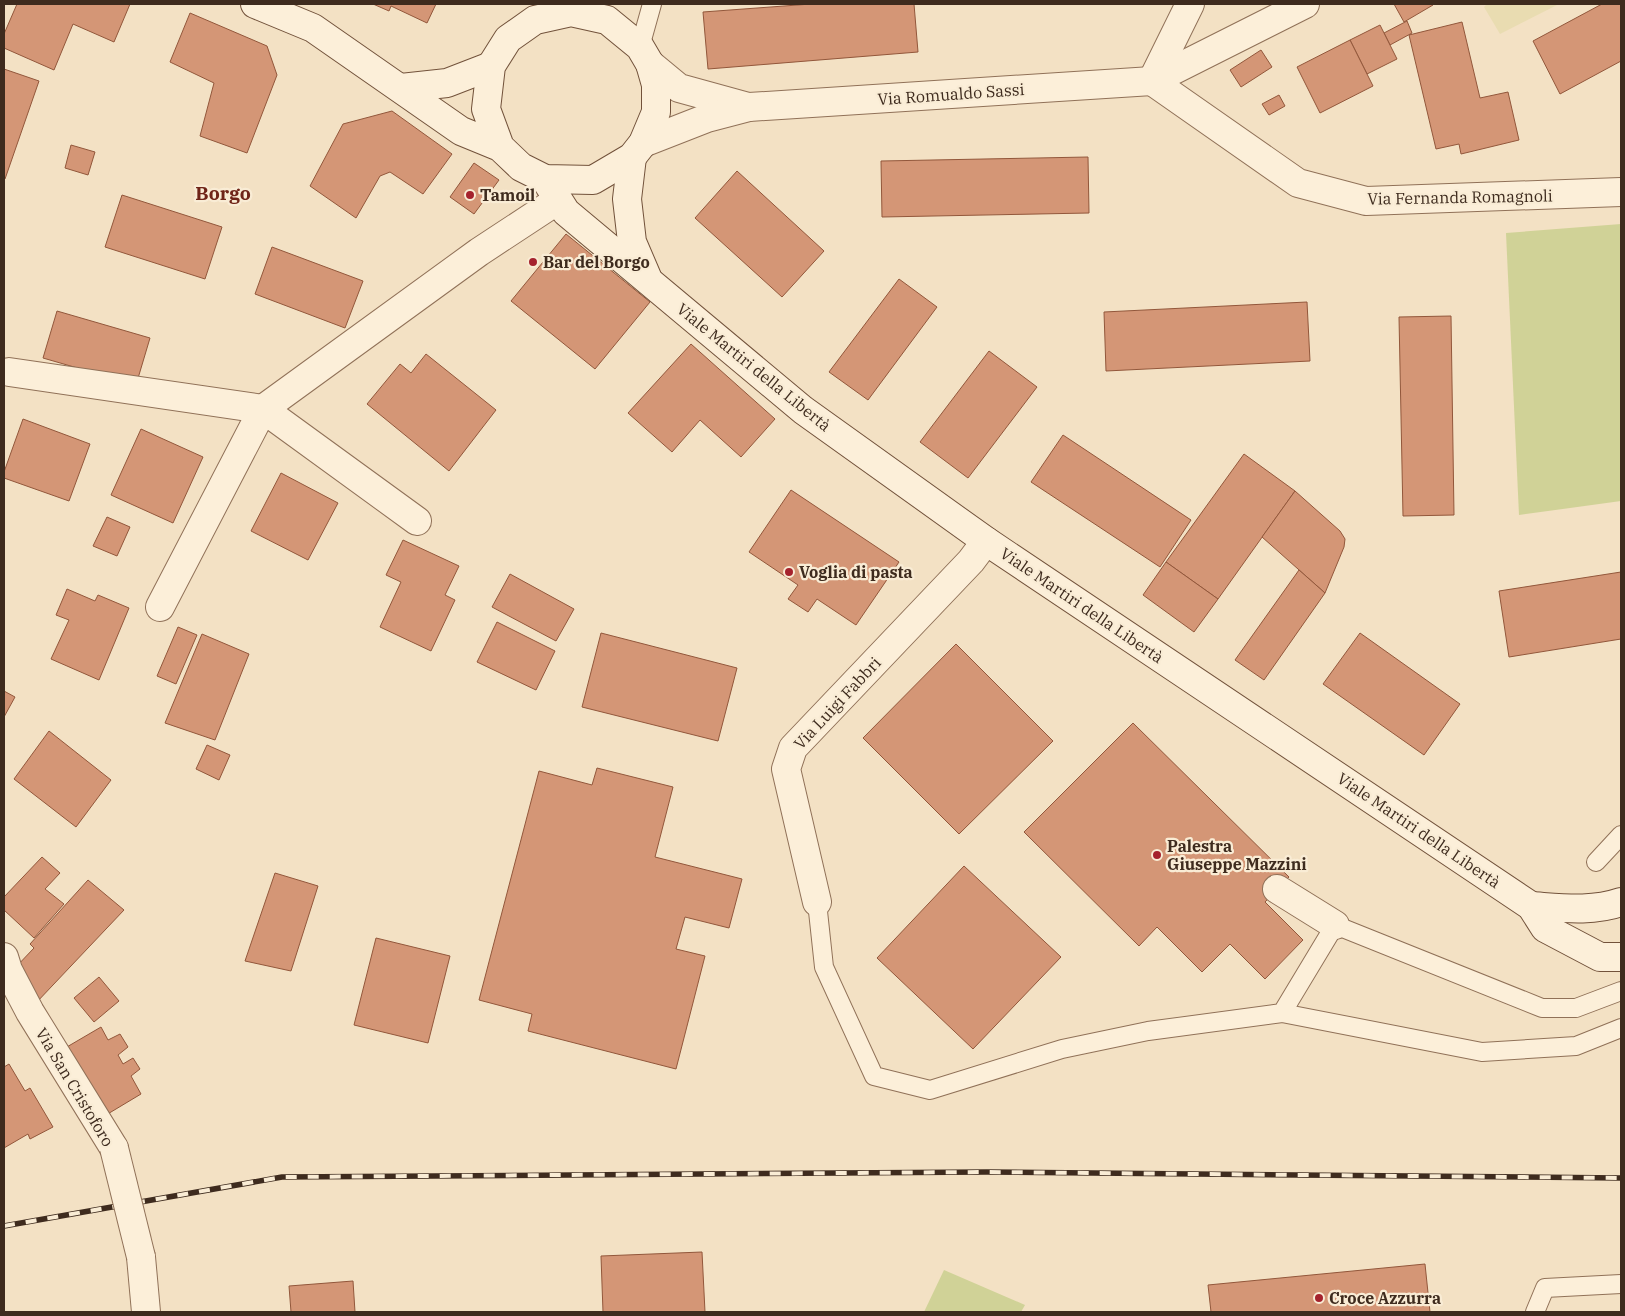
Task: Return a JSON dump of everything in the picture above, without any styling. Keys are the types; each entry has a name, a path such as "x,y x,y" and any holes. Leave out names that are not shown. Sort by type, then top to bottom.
{"street":[{"name":"Viale Martiri della Libertà","path":"255,4 313,28 461,131 500,147 521,167 551,190 566,212 803,410 986,541 1531,906 1544,928 1600,957 1621,958"},
{"path":"1152,81 1190,4"},
{"name":"Via Romualdo Sassi","path":"638,150 707,118 749,107 1152,81 1305,4"},
{"name":"Viale Martiri della Libertà","path":"500,147 486,109 491,66 508,39 535,20 571,12 604,12 645,56 656,84 656,112 638,150 627,199 632,242 649,282"},
{"name":"Via Romualdo Sassi","path":"645,56 679,88 749,107"},
{"path":"401,88 447,83 491,66"},
{"name":"Via Fernanda Romagnoli","path":"1152,81 1298,184 1366,201 1621,192"},
{"name":"Viale Martiri della Libertà","path":"551,190 593,180 638,150"},
{"path":"160,608 263,409 479,252 551,190"},
{"path":"9,372 263,409 417,522"},
{"name":"Via Luigi Fabbri","path":"817,902 786,769 793,748 970,561 986,541"},
{"path":"1277,889 1335,925"},
{"name":"Viale Martiri della Libertà","path":"1531,906 1576,909 1606,907 1621,902"},
{"name":"Via San Cristoforo","path":"4,957 8,970 30,1012 114,1148 141,1257 146,1312"}],"lane":[{"path":"645,56 652,4"},
{"path":"1596,862 1621,836"},
{"path":"817,902 824,967 874,1076 930,1090 1062,1049 1148,1031 1282,1013 1482,1052 1576,1046 1621,1028"},
{"path":"1282,1013 1335,925 1542,1008 1576,1008 1621,991"},
{"path":"1535,1312 1546,1288 1621,1284"}],"shaded area":[{"path":"1487,4 1559,4 1500,34 1484,7"}],"green space":[{"path":"1621,224 1621,501 1519,515 1506,233"},
{"path":"944,1270 1025,1305 1021,1312 924,1312"}],"building":[{"path":"17,4 130,4 114,42 73,24 54,70 4,48 4,34"},
{"path":"373,4 436,4 427,23 391,6 389,11"},
{"path":"811,4 914,4 918,52 708,69 703,12"},
{"path":"1394,4 1432,4 1433,5 1404,22"},
{"path":"1602,4 1621,4 1621,61 1560,94 1533,41"},
{"path":"190,13 267,46 277,75 247,153 200,136 214,83 170,62"},
{"path":"1407,21 1412,33 1390,45 1384,33"},
{"path":"1462,22 1480,98 1508,92 1519,140 1461,154 1459,144 1436,149 1409,35"},
{"path":"1380,25 1397,59 1367,74 1350,40"},
{"path":"1350,40 1373,86 1320,113 1297,67"},
{"path":"1261,50 1272,67 1241,87 1230,70"},
{"path":"4,69 39,81 5,179 4,179"},
{"path":"1279,95 1285,106 1269,115 1262,104"},
{"path":"392,111 452,154 423,194 390,172 380,176 356,218 310,186 343,124"},
{"path":"71,145 95,152 88,175 65,168"},
{"path":"1088,157 1089,213 882,217 881,161"},
{"path":"474,163 499,180 474,214 450,197"},
{"path":"737,171 824,251 782,297 695,218"},
{"path":"122,195 222,227 205,279 105,247"},
{"path":"566,234 650,302 595,369 511,301"},
{"path":"272,247 363,281 345,328 255,294"},
{"path":"899,279 937,307 868,400 829,372"},
{"path":"1307,302 1310,361 1106,371 1104,312"},
{"path":"57,311 150,338 136,385 43,358"},
{"path":"1451,316 1454,515 1403,516 1399,317"},
{"path":"691,344 775,419 741,457 700,420 672,452 628,413"},
{"path":"989,351 1037,387 968,478 920,442"},
{"path":"426,354 496,410 449,471 367,404 400,364 411,373"},
{"path":"23,419 90,444 69,501 4,478 4,472"},
{"path":"141,429 203,457 173,523 111,495"},
{"path":"1063,435 1191,520 1160,567 1031,482"},
{"path":"1244,454 1295,491 1218,599 1166,562"},
{"path":"281,473 338,503 308,560 251,531"},
{"path":"791,490 899,562 856,625 817,599 808,612 788,599 798,585 749,552"},
{"path":"1295,491 1340,531 1345,539 1344,547 1325,593 1262,537"},
{"path":"107,517 130,527 117,556 93,546"},
{"path":"403,540 459,566 445,595 455,600 431,651 380,627 401,582 386,575"},
{"path":"1166,562 1218,599 1194,632 1143,595"},
{"path":"1299,570 1325,593 1264,680 1235,660"},
{"path":"1621,572 1621,639 1509,657 1499,591"},
{"path":"510,574 574,609 556,641 492,607"},
{"path":"67,589 95,601 98,595 129,608 99,680 51,659 69,620 56,615"},
{"path":"497,622 555,651 536,690 477,662"},
{"path":"178,627 197,635 176,684 157,676"},
{"path":"601,633 737,668 718,741 582,707"},
{"path":"1360,633 1460,704 1424,755 1323,684"},
{"path":"202,634 249,654 215,740 165,723"},
{"path":"956,644 1053,741 959,834 863,738"},
{"path":"4,691 15,697 4,717"},
{"name":"Palestra Giuseppe Mazzini","path":"1133,723 1289,877 1265,902 1303,940 1265,979 1230,944 1202,972 1157,927 1139,946 1024,832"},
{"path":"49,731 111,780 76,827 14,779"},
{"path":"207,745 230,755 219,780 196,769"},
{"path":"597,768 673,787 655,857 742,879 729,928 685,917 676,949 705,956 676,1069 528,1031 532,1014 479,1000 539,771 592,785"},
{"path":"42,857 60,873 45,889 64,904 34,938 4,910 4,897"},
{"path":"964,866 1061,957 973,1049 877,958"},
{"path":"275,873 318,886 291,971 245,961"},
{"path":"88,880 124,910 35,1004 14,969 34,948 30,944"},
{"path":"376,938 450,956 428,1043 354,1025"},
{"path":"99,977 119,1001 94,1022 74,998"},
{"path":"101,1027 108,1040 120,1034 128,1047 118,1055 123,1064 133,1058 140,1069 131,1076 141,1094 101,1118 60,1051"},
{"path":"9,1064 25,1091 30,1088 53,1127 30,1139 28,1134 4,1148 4,1067"},
{"path":"702,1252 705,1312 603,1312 601,1256"},
{"name":"Croce Azzurra","path":"1425,1264 1430,1312 1211,1312 1208,1285"},
{"path":"353,1281 355,1312 291,1312 289,1286"}],"railway":[{"path":"4,1226 282,1177 987,1172 1621,1178"}],"place":[{"name":"Tamoil","path":"470,195"},
{"name":"Bar del Borgo","path":"533,262"},
{"name":"Voglia di pasta","path":"789,572"},
{"name":"Palestra Giuseppe Mazzini","path":"1157,855"},
{"name":"Croce Azzurra","path":"1319,1298"}],"district":[{"name":"Borgo","path":"223,193"}]}
